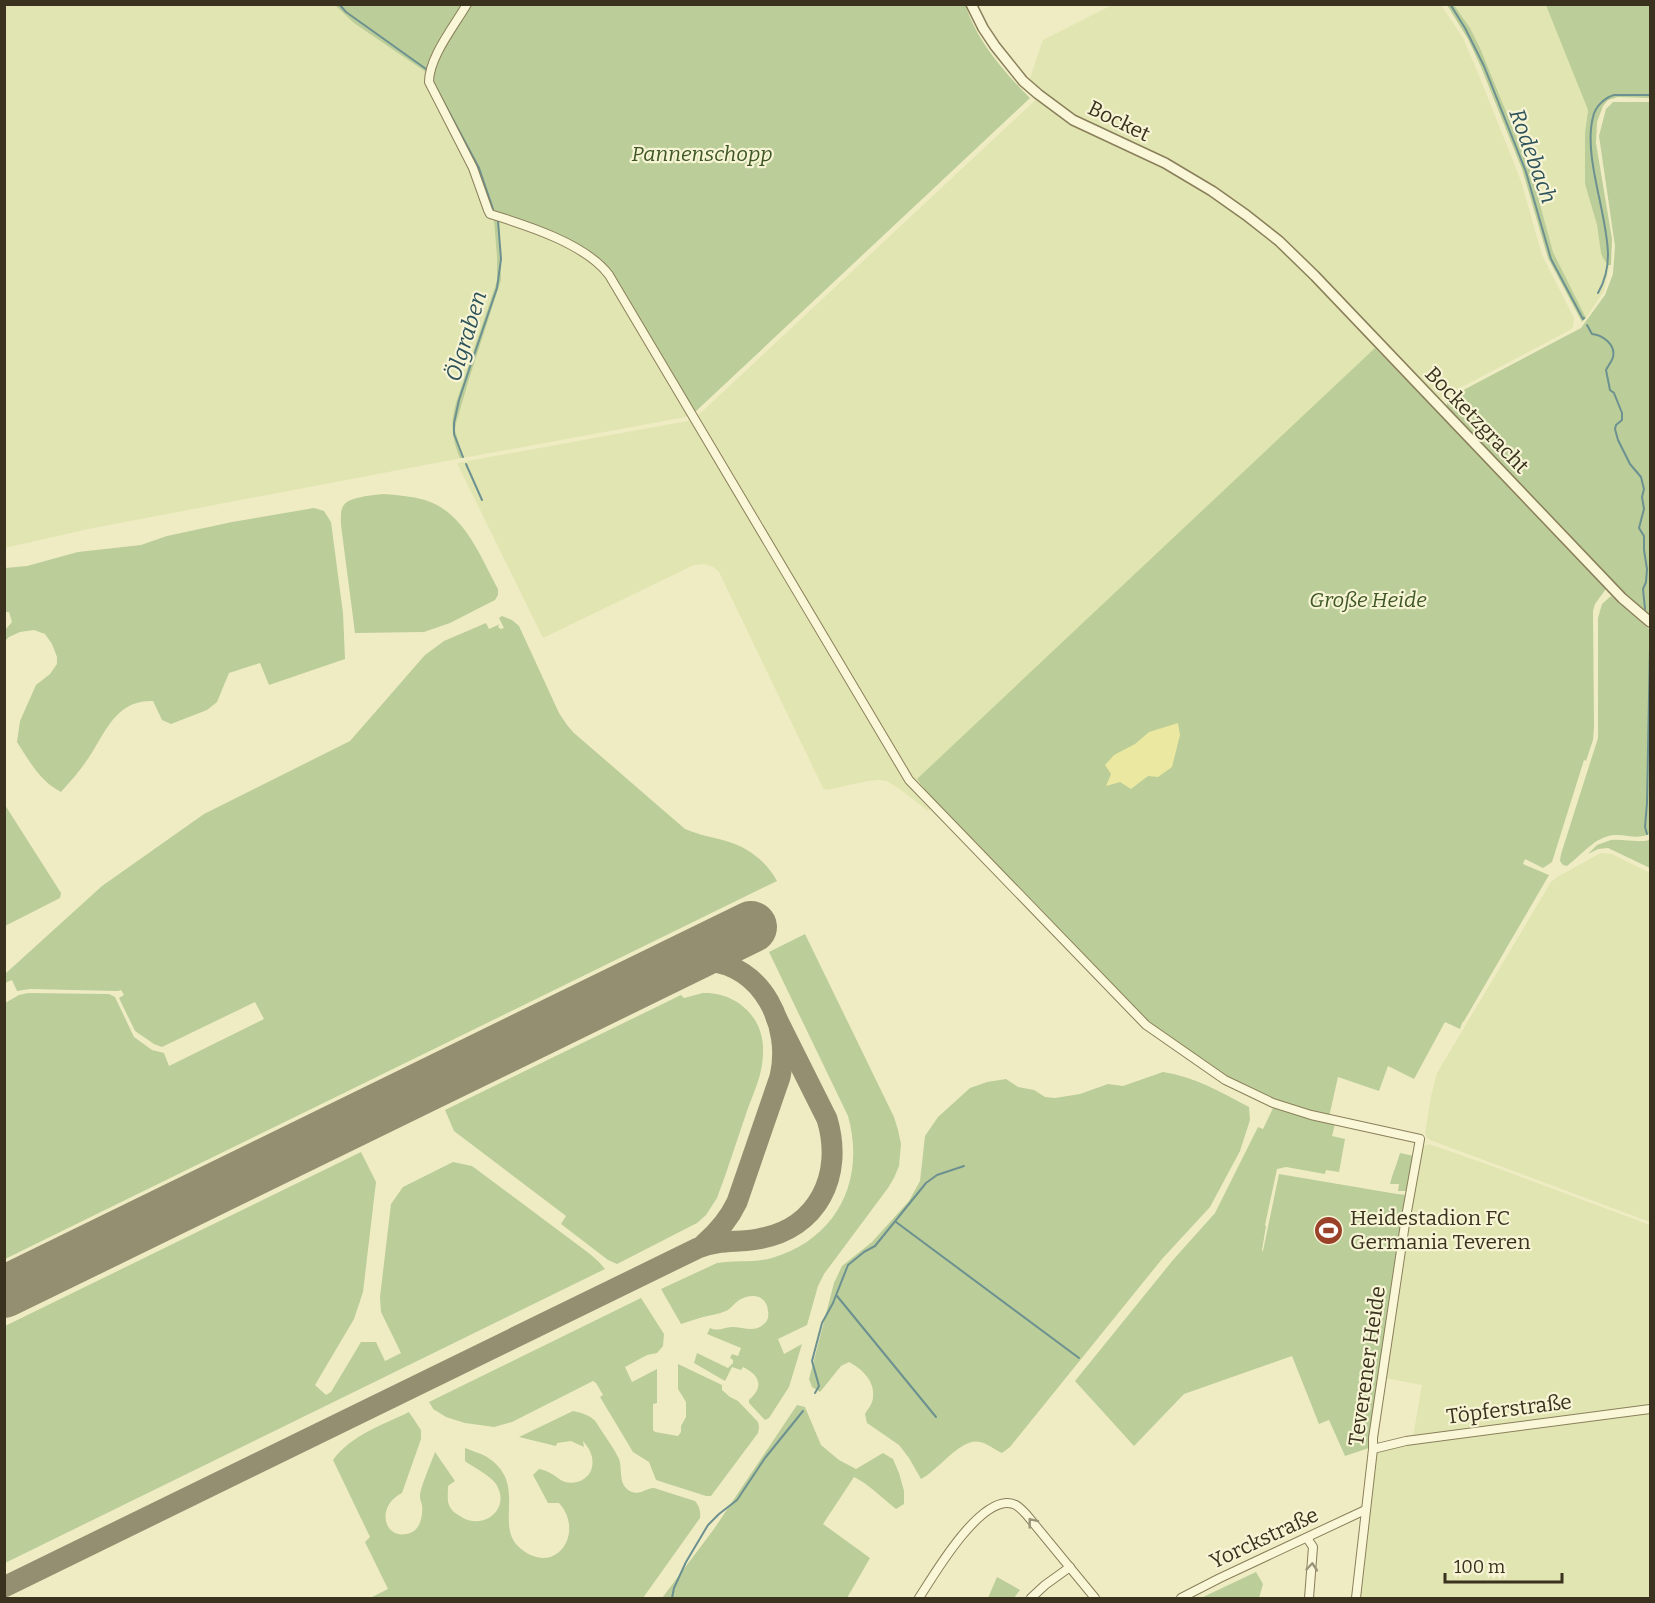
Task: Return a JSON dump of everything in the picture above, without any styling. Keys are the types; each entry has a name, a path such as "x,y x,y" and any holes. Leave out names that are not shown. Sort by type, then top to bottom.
{"street":[{"name":"Teverener Heide","path":"467,4 440,49 429,78 431,87 473,168 490,214 554,237 602,266 615,283 909,780 1146,1025 1180,1050 1225,1080 1273,1103 1311,1115 1420,1139 1373,1438 1356,1599"},
{"name":"Bocket","path":"971,4 983,28 1023,81 1054,108 1073,120 1165,163 1212,191 1279,241"},
{"name":"Bocketzgracht","path":"1279,241 1338,300 1596,572 1650,622"},
{"name":"Töpferstraße","path":"1373,1449 1403,1441 1650,1409"},
{"path":"920,1599 944,1560 967,1529 982,1515 1006,1503 1017,1505 1095,1599"},
{"name":"Yorckstraße","path":"1181,1599 1220,1578 1363,1511"},
{"path":"1307,1538 1313,1547 1309,1599"},
{"path":"1031,1599 1045,1585 1070,1567"}],"green space":[{"name":"Pannenschopp","path":"965,4 984,43 1010,77 1030,98 694,413 616,281 591,256 493,214 430,79 443,50 471,5"},
{"path":"5,5 465,5 426,72 425,83 471,170 489,219 524,226 591,259 601,268 688,415 88,529 5,548"},
{"path":"335,5 465,5 426,72 354,23"},
{"path":"1112,5 1441,5 1463,38 1478,73 1521,181 1542,255 1574,318 1573,327 1437,400 935,803 928,811 887,781 868,781 826,790 823,788 719,572 713,567 704,564 694,565 543,638 457,463 693,420 1043,93 1029,81 1043,40"},
{"path":"1447,5 1454,5 1480,48 1532,175 1553,252 1586,318 1582,322 1548,258 1522,169 1481,67 1468,39"},
{"path":"1454,5 1546,5 1549,10 1588,110 1585,133 1585,184 1597,225 1601,253 1610,265 1604,291 1586,318 1553,252 1532,175 1480,48"},
{"path":"1546,5 1650,5 1650,98 1618,97 1608,100 1597,122 1596,143 1612,239 1611,265 1608,265 1601,253 1597,225 1585,184 1585,133 1588,110"},
{"path":"1613,102 1650,102 1650,616 1625,595 1448,411 1447,406 1454,395 1581,328 1605,295 1613,274 1615,246 1599,136 1606,109"},
{"path":"494,220 499,221 501,280 456,423 455,430 463,458 460,458 455,444 453,417 497,281"},
{"name":"Große Heide","path":"1375,348 1606,589 1595,604 1593,611 1593,740 1586,761 1584,760 1552,862 1543,868 1525,859 1523,864 1549,875 1460,1029 1445,1022 1414,1079 1388,1066 1379,1091 1338,1077 1329,1117 1275,1101 1226,1079 1150,1025 935,803 917,779"},
{"path":"383,494 425,500 450,514 469,537 498,589 495,600 450,623 424,632 355,633 341,512 344,505 351,500"},
{"path":"314,508 324,511 331,522 343,613 345,659 269,685 260,663 229,673 217,702 207,710 171,724 162,720 153,701 129,706 112,721 85,763 61,792 47,783 17,742 20,721 36,685 50,674 57,664 57,657 45,634 34,630 20,632 5,641 5,630 12,622 9,612 5,612 5,568 27,566 78,552 141,545 167,536 232,522"},
{"path":"1611,596 1650,630 1650,834 1640,837 1607,836 1594,843 1567,866 1560,861 1561,854 1598,738 1598,618 1602,604"},
{"path":"502,616 519,626 559,713 574,733 685,829 749,851 762,861 777,881 5,1259 5,1003 28,993 109,994 115,997 134,1037 152,1050 164,1053 169,1066 264,1019 255,1002 162,1047 135,1031 119,998 124,995 121,990 30,989 17,991 12,980 5,983 5,974 102,886 204,814 350,741 425,655 444,641 486,623 489,629 500,624 498,626 500,629 504,628 499,618"},
{"path":"5,805 61,893 60,898 5,926"},
{"path":"1611,840 1650,840 1650,868 1608,848 1598,849 1588,854 1597,845"},
{"path":"1601,853 1612,854 1650,873 1650,1222 1430,1140 1425,1133 1437,1073 1551,882"},
{"path":"805,934 894,1117 901,1144 899,1166 894,1178 824,1274 818,1286 807,1325 778,1339 784,1354 802,1344 789,1387 769,1418 765,1420 749,1403 758,1386 758,1381 753,1374 743,1367 741,1370 732,1367 725,1381 694,1363 697,1353 728,1368 733,1363 730,1358 732,1354 738,1356 741,1348 707,1334 710,1328 753,1329 760,1327 768,1317 765,1302 759,1297 746,1297 726,1311 681,1324 661,1289 717,1263 765,1260 795,1249 814,1237 829,1222 841,1204 849,1184 853,1163 853,1140 848,1116 769,952"},
{"path":"703,993 727,997 737,1002 754,1018 762,1040 763,1053 758,1082 717,1198 706,1215 697,1223 617,1264 608,1260 561,1224 566,1216 454,1131 445,1110 681,995 684,998"},
{"path":"1163,1072 1197,1081 1249,1107 1250,1120 1240,1151 1210,1207 1162,1259 1010,1447 1002,1453 980,1442 965,1444 921,1479 899,1445 867,1423 865,1414 872,1401 873,1391 870,1381 859,1368 849,1362 841,1366 820,1392 812,1387 809,1379 834,1283 842,1266 872,1242 909,1201 920,1181 925,1136 938,1117 970,1088 1006,1079 1018,1087 1034,1090 1045,1097 1055,1098 1080,1094 1108,1084 1123,1086"},
{"path":"1274,1106 1335,1124 1332,1136 1345,1139 1339,1172 1326,1170 1325,1174 1286,1167 1277,1169 1265,1225 1263,1251 1279,1174 1407,1195 1369,1448 1345,1456 1329,1420 1319,1424 1292,1356 1184,1394 1134,1446 1075,1381 1173,1260 1215,1213 1258,1127 1263,1129"},
{"path":"1429,1144 1650,1225 1650,1405 1413,1437 1422,1385 1385,1378 1408,1219 1422,1147"},
{"path":"361,1152 376,1182 363,1292 354,1319 315,1385 326,1395 331,1392 361,1342 376,1342 385,1361 401,1353 381,1312 380,1297 391,1204 403,1187 453,1162 472,1166 590,1254 605,1269 5,1563 5,1326"},
{"path":"1400,1153 1414,1156 1407,1191 1398,1191 1399,1184 1390,1184"},
{"path":"641,1298 664,1334 663,1346 657,1353 647,1355 625,1367 632,1382 657,1369 657,1403 653,1404 653,1430 678,1436 681,1432 681,1426 686,1417 686,1402 678,1389 678,1364 722,1385 722,1390 738,1401 758,1422 758,1433 711,1496 656,1480 649,1462 633,1452 600,1397 603,1395 593,1381 512,1422 494,1427 465,1423 446,1417 434,1410 429,1402"},
{"path":"797,1405 805,1407 821,1445 839,1460 856,1469 883,1453 893,1459 904,1491 904,1504 896,1509 854,1477 823,1524 870,1558 847,1598 662,1598 714,1529"},
{"path":"573,1411 588,1416 596,1422 619,1459 622,1482 627,1489 638,1493 654,1488 695,1501 699,1509 700,1518 643,1598 370,1598 388,1589 365,1542 370,1537 333,1460 340,1451 358,1437 409,1412 421,1430 421,1439 402,1493 388,1506 386,1522 389,1528 394,1533 401,1534 414,1531 419,1525 422,1513 421,1492 435,1452 455,1481 448,1486 448,1503 453,1511 472,1521 488,1519 494,1514 500,1501 500,1493 490,1478 465,1461 465,1448 487,1457 499,1468 506,1479 509,1492 509,1528 513,1539 520,1548 533,1556 545,1558 555,1555 563,1548 568,1538 569,1527 567,1515 559,1503 548,1503 533,1475 539,1469 565,1482 578,1482 591,1471 592,1456 583,1441 584,1447 571,1441 557,1443 556,1446 519,1437"},
{"path":"1650,1412 1650,1598 1360,1598 1377,1451 1422,1442"},
{"path":"1256,1572 1263,1584 1259,1598 1201,1598"},
{"path":"997,1577 1020,1590 1014,1598 988,1598"}],"sand":[{"path":"1178,723 1180,735 1172,767 1158,777 1148,776 1131,789 1120,782 1106,786 1111,774 1105,765 1114,755 1135,744 1149,732"}],"waterway":[{"name":"Ölgraben","path":"339,4 346,12 426,69"},
{"name":"Rodebach","path":"1450,4 1484,66 1526,172 1551,259 1584,318"},
{"name":"Ölgraben","path":"434,84 479,168 493,209"},
{"path":"1598,293 1606,274 1608,254 1591,149 1594,113 1598,106 1610,96 1650,95"},
{"name":"Ölgraben","path":"463,457 454,434 454,423 459,400 497,288 501,259 498,221"},
{"name":"Rodebach","path":"1587,325 1592,334 1604,338 1612,348 1613,357 1606,370 1610,390 1614,393 1622,413 1622,420 1615,429 1630,464 1641,477 1644,489 1642,497 1644,509 1639,528 1644,536 1647,569 1643,589 1645,609"},
{"name":"Ölgraben","path":"466,464 482,500"},
{"name":"Rodebach","path":"1647,834 1645,827 1650,647"},
{"path":"815,1393 819,1386 812,1361 822,1323 833,1303 848,1265 875,1246 926,1183 937,1175 964,1166"},
{"path":"896,1222 1079,1358"},
{"path":"837,1296 936,1417"},
{"path":"672,1598 686,1562 708,1525 737,1500 765,1458 803,1411"}],"taxiway":[{"path":"669,967 706,961 726,965 743,973 758,986 769,1001 782,1038 783,1058 780,1077 737,1202 731,1214 704,1244"},
{"path":"4,1587 698,1248 714,1243 758,1239 779,1233 796,1224 811,1211 821,1196 832,1160 831,1140 827,1119 776,1017"}],"runway":[{"path":"4,1292 751,927"}],"place":[{"name":"Heidestadion FC Germania Teveren","path":"1329,1230"}]}
